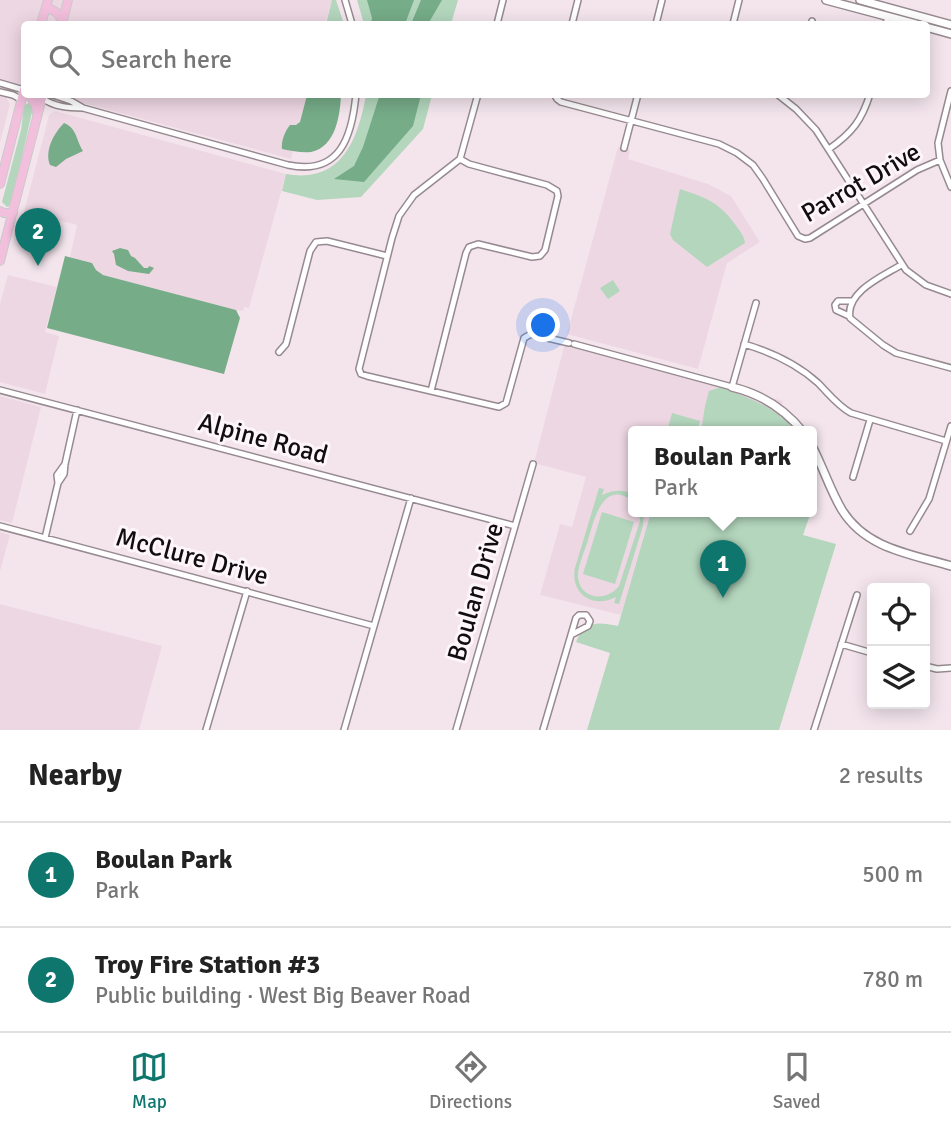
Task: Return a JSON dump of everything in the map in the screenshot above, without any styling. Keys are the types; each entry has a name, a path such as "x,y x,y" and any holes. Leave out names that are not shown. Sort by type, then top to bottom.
{"main road":[{"path":"63,21 68,0"},
{"path":"42,21 47,4 61,17 62,21"},
{"path":"0,184 26,98"},
{"path":"27,98 36,106 38,116"},
{"path":"1,255 43,98"},
{"path":"0,211 13,213"}],"street":[{"path":"345,0 351,21"},
{"path":"498,21 503,0"},
{"path":"573,21 578,0"},
{"path":"657,21 662,0"},
{"path":"826,0 891,21"},
{"path":"860,0 951,24"},
{"path":"734,21 739,1"},
{"path":"930,28 951,34"},
{"path":"0,83 21,89"},
{"path":"951,90 939,135 940,160 951,187"},
{"path":"0,92 21,97"},
{"path":"46,98 51,104 83,108 288,165 310,167 326,162 342,149 350,131 355,98"},
{"path":"477,98 460,159 405,206 395,226 360,360 359,369 362,374 502,407 506,403 524,338 531,334 750,392 773,404 797,426"},
{"path":"558,98 561,102 631,121"},
{"path":"624,148 637,98"},
{"path":"786,98 810,123 829,149 901,265 926,285 951,294"},
{"path":"829,149 855,126 869,98"},
{"name":"Parrot Drive","path":"631,121 719,144 745,158 759,172 801,238 810,238 917,170 940,160"},
{"path":"431,391 468,247 478,244 532,257 540,256 545,250 557,200 557,191 547,185 469,164 460,159"},
{"path":"278,352 286,344 313,244 319,240 327,241 387,256"},
{"path":"849,316 851,303 871,284 901,265"},
{"path":"851,303 838,301 836,310 849,316 883,345 896,353 951,368"},
{"path":"732,387 756,303"},
{"path":"744,344 772,354 794,366 847,411 946,441"},
{"name":"Alpine Road","path":"0,390 516,526"},
{"path":"45,538 58,483 63,477 77,410"},
{"path":"853,477 870,420"},
{"path":"910,531 929,499 951,426"},
{"path":"817,457 842,510 866,536 886,547 951,566"},
{"name":"Boulan Drive","path":"456,730 533,464"},
{"path":"344,730 411,498"},
{"name":"McClure Drive","path":"0,526 374,626"},
{"path":"206,730 247,591"},
{"path":"814,730 857,595"},
{"path":"543,730 571,635"},
{"path":"841,644 867,652"},
{"path":"930,667 951,668"}],"shaded area":[{"path":"0,0 332,0 326,21 21,21 21,86 0,81"},
{"path":"332,0 336,0 343,21 327,21"},
{"path":"357,0 458,0 452,21 363,21"},
{"path":"367,0 414,0 406,21 372,21"},
{"path":"421,0 442,0 430,21 412,21"},
{"path":"0,96 6,97 10,104 0,143"},
{"path":"64,98 306,98 291,159"},
{"path":"306,98 341,98 335,129 326,144 319,149 297,152 282,149 288,127 300,122"},
{"path":"365,98 431,98 423,129 361,197 317,200 282,191 286,174 321,172 334,165 352,142"},
{"path":"379,98 420,98 413,126 364,182 334,179 354,166"},
{"path":"28,103 33,107 32,112 11,205 7,207 2,202 21,130 24,106"},
{"path":"55,111 286,174 249,308 236,310 103,275 92,263 70,257 77,225 24,212 49,115"},
{"path":"64,123 74,131 83,151 56,167 50,165 48,160 49,148"},
{"path":"618,147 630,150 628,159 708,184 731,196 760,242 727,263 698,369 567,334"},
{"path":"680,189 717,205 744,237 745,243 707,267 673,240 670,234"},
{"path":"120,248 128,250 144,268 154,268 149,274 128,271 116,265 112,251"},
{"path":"65,256 92,263 103,275 236,310 240,318 224,374 47,328"},
{"path":"8,275 57,287 45,332 59,336 45,394 0,382 0,304"},
{"path":"613,280 620,291 608,299 600,288"},
{"path":"565,343 783,401 777,426 628,426 628,517 650,517 621,615 540,595 560,524 572,527 586,477 534,463"},
{"path":"721,387 752,399 780,416 790,426 702,426 709,391"},
{"path":"0,396 41,407 12,523 0,520"},
{"path":"672,413 700,421 699,426 669,426"},
{"path":"599,488 604,489 602,495 618,491 628,492 628,499 615,495 602,504 578,573 580,585 589,594 602,596 614,591 619,586 640,517 644,517 619,604 614,603 616,597 599,601 585,597 576,585 575,568"},
{"path":"602,512 634,522 615,584 583,574"},
{"path":"650,517 809,517 803,535 836,544 779,730 587,730 610,653 576,642 584,630 593,624 618,626"},
{"path":"0,532 10,535 0,571"},
{"path":"0,604 162,646 139,730 0,730"}],"place":[{"name":"Troy Fire Station #3","path":"38,266"},
{"name":"Boulan Park","path":"723,598"}]}
